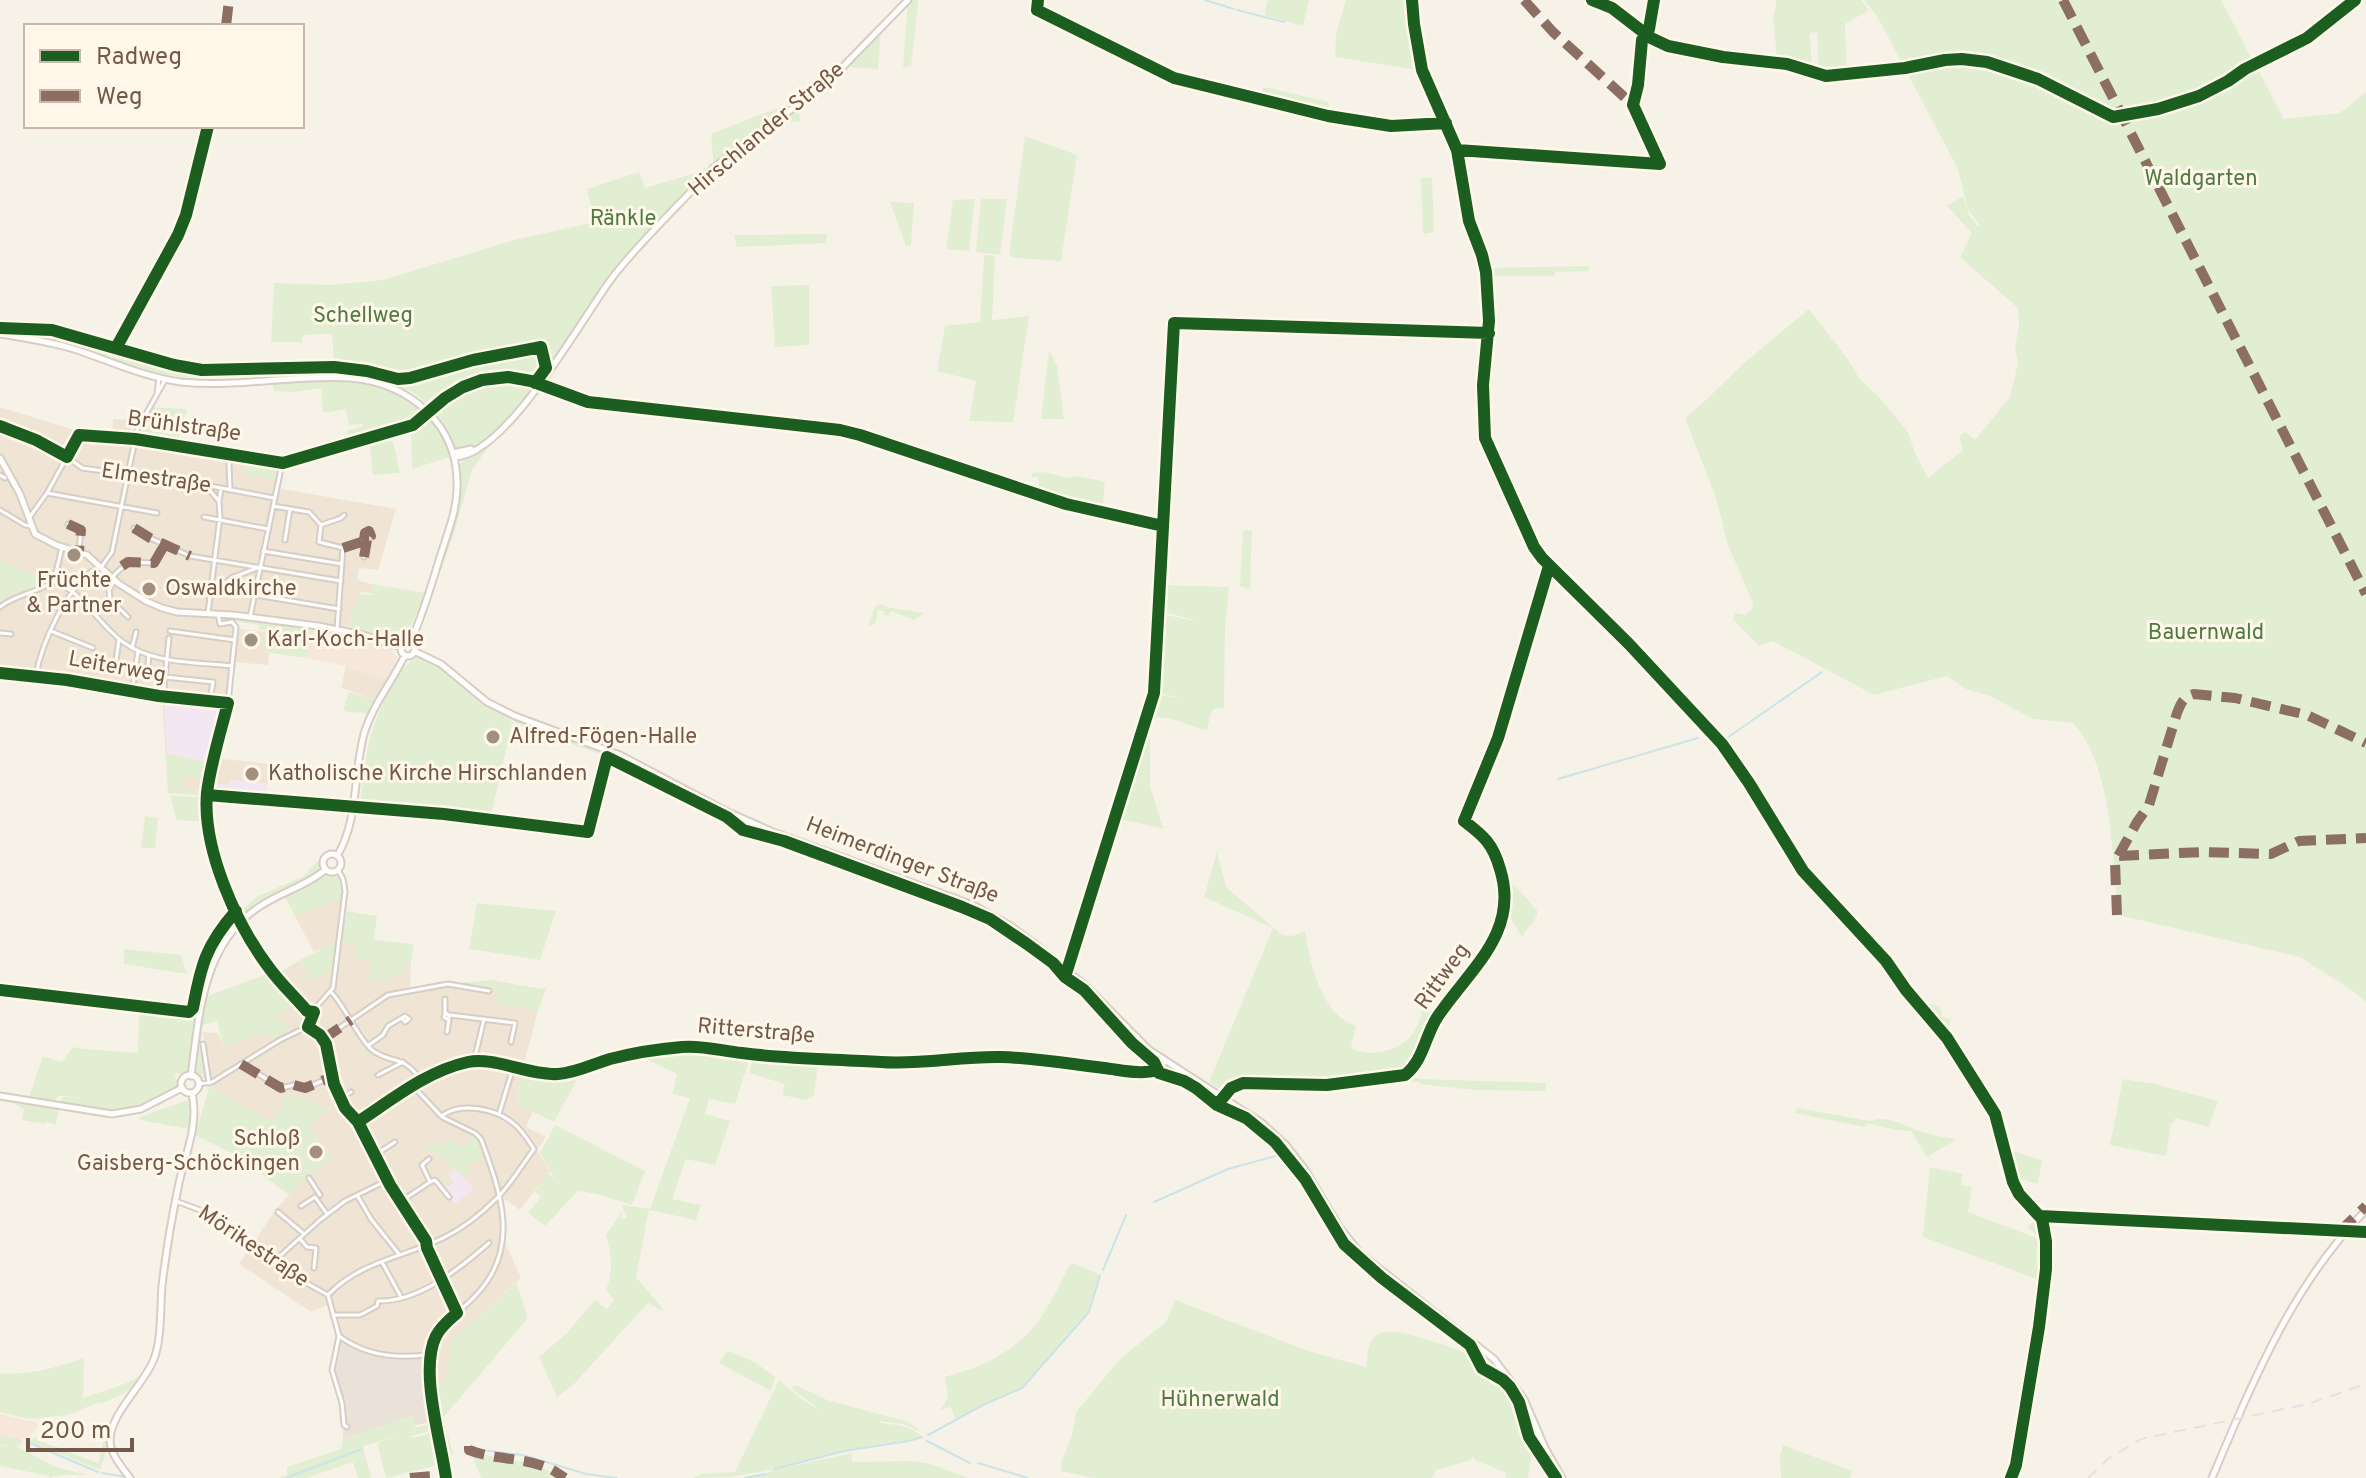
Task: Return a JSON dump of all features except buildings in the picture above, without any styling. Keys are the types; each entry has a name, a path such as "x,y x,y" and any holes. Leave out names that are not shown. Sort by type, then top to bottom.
{"main road":[{"name":"Hirschlander Straße","path":"466,456 493,437 518,413 612,278 713,168 829,81 908,0"},
{"path":"0,334 56,344 162,379 209,383 322,377 357,379 393,388 414,399 432,415 445,433 457,475"},
{"path":"453,455 477,448"},
{"path":"453,455 466,456"},
{"path":"410,643 452,520 457,475 466,456"},
{"path":"0,458 20,494 37,535 87,555 132,593 157,607 177,612 250,617 337,629 401,647"},
{"path":"405,642 410,643 414,651 410,656 405,655 401,647 405,642"},
{"name":"Heimerdinger Straße","path":"414,651 441,664 481,697 515,716 620,755 764,829 989,913 1068,969 1136,1038 1166,1062 1262,1123 1293,1152 1341,1229 1364,1256 1494,1359 1524,1399 1562,1478"},
{"path":"325,870 338,870 340,863 337,856 349,826 360,751 367,727 405,655"},
{"path":"325,870 325,858 337,856"},
{"path":"191,1076 207,976 223,942 255,909 325,870"},
{"path":"185,1077 196,1079 198,1084 192,1093 182,1088 185,1077"},
{"path":"0,1096 112,1114 141,1109 182,1088"},
{"path":"128,1476 113,1452 111,1437 117,1419 156,1355 164,1268 194,1125 192,1093"},
{"path":"2213,1476 2251,1386 2277,1335 2324,1258 2366,1210"}],"street":[{"path":"102,566 112,552 139,424 157,395 162,379"},
{"name":"Elmestraße","path":"0,426 36,440 82,468 274,498"},
{"name":"Brühlstraße","path":"67,457 79,435 135,439 283,463"},
{"path":"230,454 230,490"},
{"path":"29,518 67,457"},
{"path":"250,617 283,463 302,458"},
{"path":"205,485 219,502"},
{"path":"208,613 220,521 221,488"},
{"path":"47,493 157,513"},
{"path":"273,506 309,512 321,525 319,542 343,548 365,540 364,557"},
{"path":"285,540 290,509"},
{"path":"0,510 31,526"},
{"path":"321,525 344,515"},
{"path":"204,517 268,529"},
{"path":"68,524 81,530 79,551"},
{"path":"134,528 190,556 341,581"},
{"path":"128,617 110,599 111,577 128,562 154,563 165,544"},
{"path":"0,607 12,598 54,581 62,547"},
{"path":"337,629 343,548"},
{"path":"263,551 342,564"},
{"path":"209,599 231,578 259,568"},
{"path":"36,676 51,631 72,593 89,573 94,571 111,577"},
{"path":"54,581 92,610 119,639 138,651 166,659 232,666 236,625 232,622 220,624 218,614"},
{"path":"179,585 210,589"},
{"path":"255,595 339,609"},
{"path":"51,631 93,648"},
{"path":"170,631 235,640"},
{"path":"132,648 136,632"},
{"path":"0,633 11,634"},
{"path":"163,697 169,638"},
{"path":"115,668 119,639"},
{"path":"132,692 138,651"},
{"path":"148,664 149,655"},
{"name":"Leiterweg","path":"0,673 163,697 228,703 232,666"},
{"path":"165,677 213,682 210,702"},
{"name":"Rittweg","path":"1222,1097 1231,1088 1243,1083 1327,1085 1400,1076 1415,1066 1434,1020 1487,951 1501,927 1505,910 1503,876 1496,853 1484,836 1464,821"},
{"path":"198,1084 209,1083 308,1027 318,1005 331,992 345,891 338,870"},
{"path":"323,1039 388,995 448,984 489,991"},
{"path":"331,992 368,1046 377,1053 403,1062 421,1080"},
{"path":"445,999 447,1032"},
{"path":"448,1016 515,1023 511,1042"},
{"path":"368,1046 383,1035 388,1026 402,1018"},
{"path":"474,1061 484,1019"},
{"path":"308,1027 323,1039 340,1098 358,1122 427,1246 457,1313"},
{"path":"203,1044 209,1083"},
{"name":"Ritterstraße","path":"358,1122 421,1080 474,1061 558,1074 632,1054 684,1046 743,1054 898,1063 1002,1057 1141,1073 1156,1071 1166,1062"},
{"path":"378,1075 403,1062"},
{"path":"241,1064 281,1088 294,1085 305,1088 332,1077"},
{"path":"499,1115 513,1068"},
{"path":"414,1087 442,1117 481,1139 500,1195 504,1240 496,1267 486,1285 438,1332 431,1354 432,1405 445,1475"},
{"path":"340,1098 351,1092"},
{"path":"347,1427 332,1370 339,1336 328,1295 366,1267 427,1246 457,1229 500,1195 534,1149 515,1125 499,1115 458,1108 442,1117"},
{"path":"375,1155 395,1142"},
{"path":"429,1159 422,1165 430,1182"},
{"path":"301,1206 321,1195 309,1178"},
{"path":"271,1264 327,1214 388,1180"},
{"path":"400,1202 435,1180 449,1197"},
{"path":"357,1195 371,1219 400,1255"},
{"path":"315,1197 327,1214"},
{"name":"Mörikestraße","path":"176,1201 194,1206 211,1216 271,1264 328,1295"},
{"path":"278,1212 304,1234"},
{"path":"300,1239 307,1247 316,1248 314,1268"},
{"path":"333,1315 360,1315 377,1306 378,1301 392,1302 443,1281 489,1243"},
{"path":"382,1262 401,1298"},
{"path":"339,1336 391,1357 431,1354"}],"shaded area":[{"path":"0,407 81,432 112,433 113,419 133,420 136,439 280,464 277,488 396,509 378,570 359,568 357,580 372,584 371,593 361,592 347,628 235,614 234,628 265,632 263,652 269,653 268,665 232,662 212,758 273,764 264,799 168,793 162,697 72,680 0,673"},
{"path":"312,630 350,635 391,648 397,658 387,681 346,666 307,658"},
{"path":"346,666 387,681 377,700 341,688"},
{"path":"166,698 225,704 211,763 167,754"},
{"path":"230,780 267,783 264,796 215,793 214,784 229,785"},
{"path":"342,898 336,942 358,946 389,975 403,962 411,963 410,988 451,984 498,990 496,1003 538,1011 517,1103 533,1111 526,1127 546,1137 537,1150 550,1171 520,1210 500,1196 504,1240 521,1278 452,1340 445,1381 431,1382 402,1357 374,1352 345,1340 339,1336 330,1304 311,1312 239,1264 276,1209 308,1175 333,1159 210,1085 203,1032 218,1033 223,1048 232,1007 297,1003 275,975 298,961 312,980 334,944 314,952 295,916"},
{"path":"456,1169 474,1189 455,1204 445,1188 453,1183 449,1174"},
{"path":"339,1336 391,1357 431,1354 435,1421 416,1425 412,1416 343,1439 342,1403 332,1370"},
{"path":"0,1414 36,1422 39,1426 26,1439 0,1435"}],"green space":[{"path":"908,0 918,0 918,3 911,66 903,67"},
{"path":"1268,0 1309,0 1303,26 1264,15"},
{"path":"1346,0 1412,0 1421,67 1418,70 1335,57 1336,35"},
{"path":"1776,0 1861,0 1869,10 1845,24 1847,75 1819,75 1817,32 1810,33 1812,72 1772,62 1777,60 1773,16"},
{"name":"Bauernwald","path":"1864,0 2221,0 2253,61 2263,54 2277,51 2255,64 2284,119 2340,113 2366,92 2366,1002 2300,957 2118,915 2112,841 2103,788 2086,742 2073,723 2033,719 1990,696 1966,689 1947,676 1874,695 1773,641 1759,646 1733,619 1735,613 1746,615 1753,608 1753,603 1728,545 1716,498 1685,418 1745,362 1809,309 1859,378 1908,432 1928,478 1963,450 1959,436 1965,432 1975,440 2010,397 2018,363 2015,347 2018,308 1960,257 1972,233 1947,206 1963,196 1969,215 1980,225 1968,210 1958,169 1877,16"},
{"path":"881,28 878,69 844,67"},
{"path":"1263,87 1329,102 1328,116 1261,100"},
{"path":"797,105 801,121 768,126 714,168 711,134 775,109"},
{"path":"1025,136 1077,155 1061,261 1009,255"},
{"path":"713,168 613,278 540,385 543,386 517,421 487,449 472,470 453,537 430,600 427,600 454,512 460,465 464,457 472,452 453,453 456,448 443,423 431,408 409,390 405,393 355,380 269,380 269,367 334,366 332,334 303,335 302,342 271,342 274,283 329,285 383,280 514,240 595,222 587,189 639,172 645,188"},
{"path":"1432,177 1434,232 1423,234 1421,178"},
{"path":"975,199 969,251 946,249 953,200"},
{"path":"981,199 1007,199 1000,255 976,252"},
{"path":"890,202 914,203 911,245 906,246"},
{"path":"827,234 826,243 737,247 734,235"},
{"path":"984,255 995,256 992,320 1029,316 1013,422 969,421 976,381 937,371 945,326 980,322"},
{"path":"1589,266 1589,271 1555,272 1555,276 1488,276 1487,268"},
{"path":"809,285 809,345 775,347 771,286"},
{"path":"0,330 46,333 112,351 109,360 56,341"},
{"path":"1049,351 1057,365 1064,419 1041,419"},
{"path":"115,354 191,371 267,372 267,376 207,378 170,375 113,362"},
{"path":"341,379 372,383 406,396 423,414 408,423 349,442 346,431 363,424 349,425 346,409 323,413 321,388 274,391 272,382"},
{"path":"152,407 187,409 177,444 137,437"},
{"path":"428,415 443,437 450,457 412,469 411,428"},
{"path":"386,435 393,442 400,473 373,475 369,440"},
{"path":"247,458 277,463 276,480 244,474"},
{"path":"1031,473 1103,481 1102,510 1040,492 1038,477 1032,477"},
{"path":"1243,531 1252,531 1250,589 1240,586"},
{"path":"0,560 49,581 14,594 9,592 0,600"},
{"path":"372,584 426,593 406,636 347,628 360,594 371,595"},
{"path":"1163,585 1229,587 1224,708 1214,709 1207,730 1163,717 1150,721 1150,786 1165,829 1116,818 1154,695 1182,699 1157,692 1156,689 1159,618 1161,614 1201,622 1161,611"},
{"path":"881,604 924,613 914,620 891,611 888,616 884,615 885,612 878,610 875,624 868,626 875,606"},
{"path":"236,619 350,635 349,641 348,637 313,630 307,658 263,652 265,630 259,629 259,625"},
{"path":"420,656 514,723 490,820 360,804 366,758 377,717 400,673"},
{"path":"349,692 377,700 369,714 343,711"},
{"path":"507,714 611,752 744,821 742,828 728,817 617,760 517,725"},
{"path":"166,754 211,763 207,782 202,778 181,777 181,788 204,790 204,794 169,790"},
{"path":"171,796 205,797 207,822 176,820"},
{"path":"145,816 158,818 155,848 141,848"},
{"path":"1219,846 1218,856 1226,887 1282,935 1292,936 1305,931 1320,988 1332,1008 1356,1026 1351,1047 1372,1053 1397,1047 1414,1031 1423,1009 1436,1012 1414,1063 1400,1074 1312,1083 1237,1080 1220,1089 1209,1082 1273,928 1204,897"},
{"path":"317,861 321,866 316,874 267,899 240,918 238,915 240,921 215,955 204,996 195,994 210,949 236,911 238,913 258,896 304,876"},
{"path":"330,873 339,876 344,887 342,898 295,916 285,898"},
{"path":"1506,880 1537,910 1537,916 1522,937 1508,914"},
{"path":"347,893 347,911 377,916 374,940 414,944 411,963 404,962 402,976 389,975 387,982 368,980 371,960 355,958 357,946 338,943 346,917"},
{"path":"477,903 556,911 540,960 469,949"},
{"path":"335,943 332,970 312,980 298,961"},
{"path":"124,949 181,955 187,974 124,964"},
{"path":"272,972 297,1003 278,1015 291,1032 273,1042 267,1031 223,1048 217,1021 203,1025 201,1045 206,1079 200,1077 194,1070 205,997"},
{"path":"491,980 543,989 547,986 538,1011 496,1003 498,990 448,984"},
{"path":"196,997 200,997 188,1072 183,1075 177,1073 174,1077 178,1081 176,1088 140,1107 113,1112 60,1104 62,1097 78,1096 58,1096 52,1104 60,1106 56,1124 22,1120 24,1109 0,1101 0,1096 28,1100 43,1056 62,1062 75,1047 138,1053 139,1008 188,1016 192,1013"},
{"path":"1917,1000 1939,1006 1943,1017 1951,1019 1947,1038"},
{"path":"688,1046 751,1054 735,1104 709,1099 705,1114 730,1121 715,1165 686,1159 672,1199 701,1205 696,1220 649,1210 636,1277 663,1309 648,1303 575,1383 557,1397 539,1357 566,1334 595,1300 607,1309 614,1300 606,1289 611,1262 606,1235 622,1211 621,1219 627,1218 622,1206 650,1209 690,1098 672,1094 677,1074 646,1059 583,1072 582,1068 650,1051"},
{"path":"755,1050 884,1058 991,1053 1063,1058 1062,1062 995,1056 914,1061 819,1058 814,1095 806,1100 782,1095 785,1084 749,1073"},
{"path":"522,1071 547,1075 580,1074 554,1122 517,1104"},
{"path":"1407,1075 1420,1079 1546,1083 1545,1091 1474,1090 1419,1082 1382,1081"},
{"path":"2123,1079 2218,1101 2209,1127 2175,1118 2171,1123 2166,1156 2110,1145"},
{"path":"210,1085 272,1122 287,1094 329,1108 309,1127 333,1159 308,1175 289,1195 236,1155 195,1135"},
{"name":"Hühnerwald","path":"1222,1097 1286,1146 1361,1254 1492,1360 1491,1363 1518,1392 1560,1478 1556,1478 1533,1445 1528,1478 1506,1478 1506,1473 1473,1459 1473,1454 1471,1460 1436,1470 1432,1478 1094,1478 1061,1471 1076,1412 1120,1359 1166,1322 1175,1300 1308,1351 1366,1367 1372,1340 1383,1333 1408,1334 1476,1355 1464,1340 1406,1299 1352,1252 1282,1151 1246,1120 1217,1105"},
{"path":"188,1100 189,1129 139,1120 140,1117"},
{"path":"1797,1108 1870,1121 1891,1120 1925,1133 1957,1139 1927,1157 1911,1131 1867,1123 1864,1127 1795,1113"},
{"path":"555,1125 645,1171 632,1205 578,1191 545,1226 528,1213 541,1197 535,1192 548,1173 555,1179 540,1153"},
{"path":"473,1135 479,1140 483,1159 466,1166 470,1175 467,1178 457,1169 454,1171 443,1157 426,1149 428,1144 449,1139 465,1146"},
{"path":"2006,1149 2042,1160 2038,1184 2013,1177"},
{"path":"1930,1167 1963,1174 1961,1185 1972,1187 1968,1212 2042,1240 2027,1227 2038,1218 2046,1241 2045,1282 1923,1237"},
{"path":"1074,1263 1100,1275 1089,1312 1021,1388 955,1419 951,1407 940,1410 948,1395 944,1377 997,1357 1020,1341 1039,1320"},
{"path":"520,1280 517,1284 528,1318 443,1418 453,1453 449,1459 447,1478 431,1382 445,1381 452,1340"},
{"path":"148,1286 160,1289 157,1342 149,1364 156,1334 159,1289"},
{"path":"730,1351 756,1363 775,1377 771,1391 719,1363"},
{"path":"84,1358 83,1398 137,1378 147,1369 110,1432 100,1470 29,1440 37,1437 37,1440 98,1463 107,1427 131,1390 68,1415 29,1419 0,1412 0,1373 32,1372"},
{"path":"779,1380 824,1413 793,1390 792,1386 796,1385 827,1400 908,1422 924,1433 903,1424 880,1421 909,1428 922,1438 844,1452 784,1468 851,1453 852,1462 913,1461 931,1464 968,1478 740,1478 766,1474 775,1469 731,1477 694,1478 701,1474 735,1472"},
{"path":"413,1415 414,1428 429,1424 433,1426 434,1430 411,1436 432,1433 439,1465 386,1478 377,1443 402,1435 363,1446 371,1478 358,1478 353,1462 306,1478 279,1478 287,1475 287,1467 341,1449 343,1439"},
{"path":"0,1435 22,1439 20,1446 14,1445 56,1467 87,1475 49,1478 0,1466 0,1446 10,1445 0,1445"},
{"path":"1783,1445 1852,1471 1850,1478 1781,1478"},
{"path":"470,1450 531,1463 564,1478 481,1478"}],"waterway":[{"path":"1205,0 1234,9"},
{"path":"1237,10 1284,22"},
{"path":"1724,740 1822,672"},
{"path":"1558,779 1698,738"},
{"path":"1778,830 1807,873 1830,896"},
{"path":"1836,902 1887,958"},
{"path":"1154,1202 1228,1169 1279,1155"},
{"path":"1103,1270 1126,1215"},
{"path":"928,1435 1022,1388 1089,1312 1100,1276"},
{"path":"774,1469 844,1451 922,1437"},
{"path":"927,1441 970,1463"},
{"path":"30,1443 98,1472"},
{"path":"286,1478 362,1449"},
{"path":"473,1449 523,1455 586,1474 617,1478"},
{"path":"978,1463 1028,1478"},
{"path":"102,1473 126,1477"},
{"path":"745,1478 766,1474"}],"railway":[{"path":"2088,1478 2109,1458 2141,1439 2308,1404 2366,1384"}],"marked path":[{"path":"226,24 229,0"},
{"path":"1524,0 1553,32 1633,105"},
{"path":"2063,0 2366,594"},
{"path":"68,524 81,530 79,551"},
{"path":"134,528 190,556"},
{"path":"343,548 367,540 371,536 369,531 365,533 364,540"},
{"path":"364,557 367,540"},
{"path":"122,566 128,562 154,563 165,544"},
{"path":"2117,915 2115,862 2149,805 2177,713 2187,697 2194,694 2235,698 2307,715 2366,743"},
{"path":"2119,856 2202,852 2271,854 2299,841 2366,838"},
{"path":"323,1039 351,1020"},
{"path":"241,1064 281,1088 294,1085 305,1088 332,1077"},
{"path":"2339,1232 2366,1206"},
{"path":"469,1446 469,1450 479,1453 538,1464 565,1478"},
{"path":"410,1478 445,1475 446,1478"}],"cycle path":[{"path":"1038,0 1037,10 1174,78 1328,116 1391,126 1446,123"},
{"path":"1412,0 1422,70 1457,150 1469,221 1486,272 1489,321 1483,385 1485,438 1534,547 1722,744 1803,871 1886,961 1947,1038 1995,1114 2019,1194 2042,1219 2046,1269 2016,1465 2011,1478"},
{"path":"1592,0 1612,8 1651,38 1668,46 1723,57 1787,64 1826,76 1905,68 1945,60 1987,62 2038,79 2113,117 2158,109 2199,96 2307,38 2355,0"},
{"path":"1457,150 1660,164 1633,105 1642,40 1649,29 1654,0"},
{"path":"116,348 178,235 208,128"},
{"path":"1065,977 1154,693 1174,323 1489,333"},
{"path":"0,328 52,330 202,370 334,367 398,379 541,347 546,368 535,383"},
{"path":"0,426 36,440 67,457 79,435 135,439 283,463 413,425 463,387 482,380 508,377 531,381 588,402 840,430 1066,504 1163,526"},
{"path":"1217,1105 1231,1088 1243,1083 1327,1085 1405,1075 1420,1055 1438,1016 1488,948 1498,931 1503,912 1504,891 1500,869 1491,847 1464,821 1498,738 1549,566"},
{"path":"0,673 228,703 207,793 210,838 224,886 246,931 270,969 307,1011 314,1012 308,1027 320,1035 326,1044 334,1084 345,1108 358,1122 390,1185 426,1241 457,1313 443,1326 431,1350 430,1386 446,1478"},
{"path":"207,795 444,814 588,832 607,757 727,817 743,830 784,841 990,919 1053,963 1065,977 1084,990 1132,1043 1154,1062 1159,1073 1196,1088 1217,1105 1246,1118 1275,1142 1305,1179 1344,1244 1382,1278 1470,1345 1482,1368 1510,1387 1519,1402 1529,1437 1556,1478"},
{"path":"0,990 189,1012 193,1008 206,956 236,911"},
{"path":"358,1122 424,1079 468,1062 489,1062 558,1074 628,1055 682,1047 776,1057 896,1063 986,1057 1053,1061 1131,1072 1158,1070"},
{"path":"2040,1216 2366,1232"}],"place":[{"name":"Früchte & Partner","path":"74,555"},
{"name":"Oswaldkirche","path":"149,589"},
{"name":"Karl-Koch-Halle","path":"251,640"},
{"name":"Alfred-Fögen-Halle","path":"493,737"},
{"name":"Katholische Kirche Hirschlanden","path":"252,774"},
{"name":"Schloß Gaisberg-Schöckingen","path":"316,1152"}],"park label":[{"name":"Waldgarten","path":"2201,179"},
{"name":"Ränkle","path":"623,219"},
{"name":"Schellweg","path":"363,316"}]}
